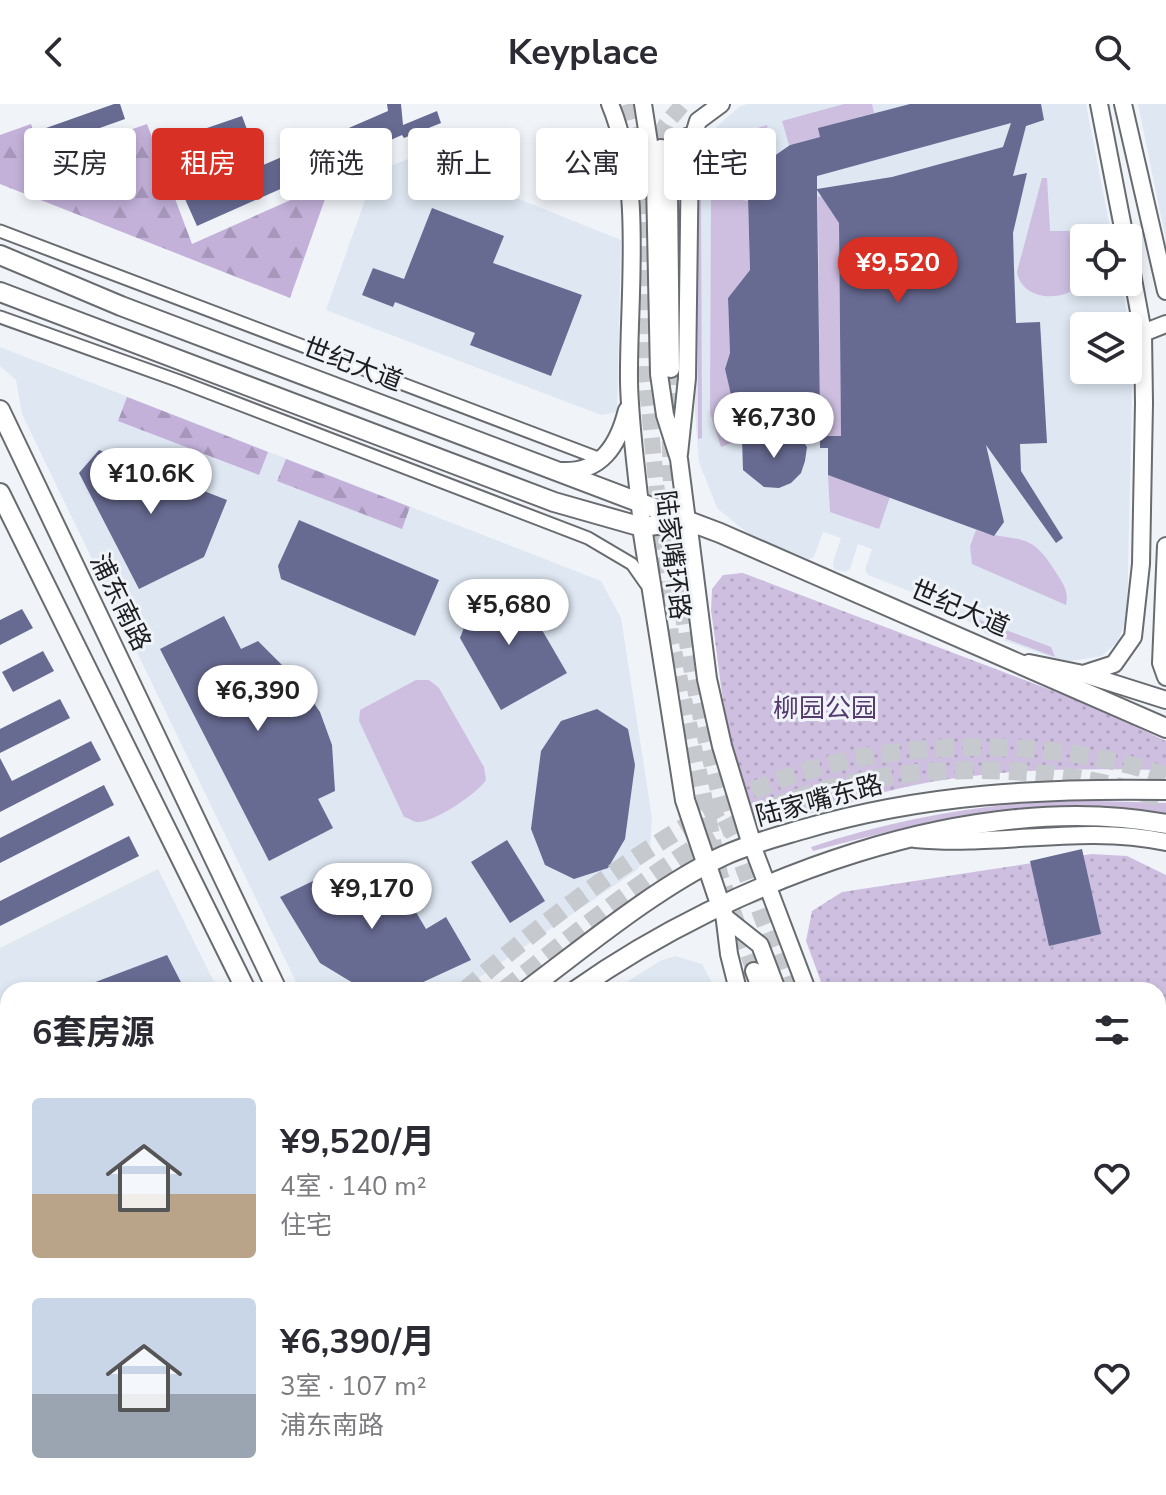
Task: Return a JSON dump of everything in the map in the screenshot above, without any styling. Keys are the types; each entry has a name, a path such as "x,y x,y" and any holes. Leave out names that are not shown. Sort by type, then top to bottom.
{"main road":[{"path":"646,104 664,175"},
{"name":"陆家嘴环路","path":"646,104 655,181 659,374 665,415 679,459 707,679 722,746 752,845 804,982"},
{"path":"694,128 698,121 721,104"},
{"path":"1099,104 1122,224"},
{"path":"1123,104 1166,291"},
{"name":"陆家嘴环路","path":"613,111 629,186 629,385 642,527 685,800 723,911 736,982"},
{"name":"陆家嘴环路","path":"679,459 686,391 688,177 690,148 698,121"},
{"path":"669,200 671,369"},
{"name":"世纪大道","path":"0,255 121,306 687,521 1166,728"},
{"path":"0,292 489,479 642,527 687,521"},
{"path":"1081,673 1114,664 1133,637 1138,619 1143,530 1143,333 1136,296"},
{"path":"1143,333 1166,324"},
{"path":"1143,333 1166,339"},
{"path":"556,470 579,470 603,460 619,438 629,385"},
{"name":"浦东南路","path":"0,410 273,982"},
{"path":"0,493 242,982"},
{"path":"1166,546 1161,663 1166,677"},
{"path":"1012,659 1081,673 1166,700"},
{"name":"陆家嘴东路","path":"538,982 706,865 752,845 848,817 928,800 1027,790 1166,790"},
{"path":"589,982 684,922 723,911 767,884 906,838 973,826 1070,817 1124,818 1166,824"},
{"path":"906,838 948,842 1092,833 1166,842"},
{"path":"723,911 760,945 774,982"},
{"path":"754,971 758,982"}],"street":[{"path":"0,231 603,460"},
{"path":"0,317 179,381 588,538 632,564 641,575 653,603"}],"shaded area":[{"path":"747,104 1086,104 1109,224 1070,224 1070,296 1124,296 1126,312 1070,312 1070,384 1132,384 1127,617 1118,641 1102,656 1064,662 986,634 945,605 868,575 865,570 872,549 858,544 850,569 845,572 834,569 833,563 841,538 823,532 814,557 809,559 751,536 717,508 699,462 695,412 693,200 776,200 776,128 715,128 739,107"},
{"path":"1138,104 1166,104 1166,241"},
{"path":"408,159 408,200 520,199 621,240 617,412 601,415 326,310 365,200 392,200 392,165"},
{"path":"0,347 601,581 621,618 652,818 650,849 637,870 473,982 296,982 22,414 16,380 0,366"},
{"path":"158,869 214,982 0,982 0,948"},
{"path":"675,956 702,964 712,982 627,982 660,961"}],"green space":[{"path":"844,104 872,104 874,113 819,128 820,137 789,145 782,121"},
{"path":"31,124 32,128 24,128 24,193 0,184 0,135"},
{"path":"147,124 152,137 152,200 176,200 192,244 291,200 325,200 290,298 41,200 136,200 135,128"},
{"path":"1042,178 1047,178 1050,231 1070,231 1070,292 1052,296 1033,293 1020,281 1017,272"},
{"path":"818,196 822,197 839,223 841,436 820,436"},
{"path":"697,200 701,200 702,438 698,439"},
{"path":"711,200 748,201 750,270 728,298 730,353 725,369 742,439 721,447 710,413"},
{"path":"127,397 268,452 259,475 118,421"},
{"path":"286,459 410,507 402,529 277,481"},
{"path":"828,475 890,497 879,529 830,512"},
{"path":"976,530 1021,540 1037,548 1063,584 1067,595 1066,605 972,564 970,546"},
{"name":"柳园公园","path":"743,573 1088,704 1166,741 1166,770 1094,769 987,774 916,785 796,816 764,814 753,807 737,770 725,714 711,611 712,589 723,575"},
{"path":"961,613 1051,647 1055,657 988,632"},
{"path":"416,680 429,680 439,688 484,767 486,780 454,807 433,818 416,822 404,817 359,721 360,710"},
{"path":"1065,800 1166,803 1166,815 1121,809 1032,808 944,820 813,851 811,847 936,815"},
{"path":"1092,854 1127,856 1166,875 1166,982 821,982 806,941 812,911 842,892"}],"building":[{"path":"114,104 120,104 125,119 100,128 46,128"},
{"path":"387,104 401,104 403,125 437,111 441,123 429,128 408,128 408,136 404,138 402,135 392,139 392,128 349,128 388,111"},
{"path":"910,104 1041,104 1044,120 1026,126 1013,176 1027,173 1013,233 1016,323 1040,322 1047,443 1020,444 1021,471 1063,538 1056,543 986,445 1004,522 994,536 828,475 828,448 820,448 820,436 841,436 839,223 817,190 820,413 741,438 725,369 730,353 728,298 750,270 748,200 776,200 776,155 790,145 820,137 818,128","holes":["1011,123 1003,147 892,177 817,189 817,176"]},
{"path":"242,116 246,128 207,128"},
{"path":"280,158 280,189 264,196 264,165"},
{"path":"185,200 256,200 197,226"},
{"path":"432,208 504,236 493,263 582,295 551,376 470,345 475,333 395,302 393,307 362,295 373,268 404,279"},
{"path":"800,437 807,447 805,461 801,473 791,483 779,488 764,487 743,470 742,438"},
{"path":"99,450 227,500 204,557 139,589 79,473"},
{"path":"299,520 439,580 415,636 281,579 278,566"},
{"path":"480,586 524,599 567,673 501,710 460,638"},
{"path":"22,609 33,628 0,645 0,620"},
{"path":"224,616 241,649 258,641 300,683 320,712 332,745 335,791 318,799 333,828 269,861 160,649"},
{"path":"43,651 54,671 13,692 2,672"},
{"path":"60,699 70,718 0,753 0,729"},
{"path":"597,709 628,729 635,765 625,839 608,868 574,879 545,865 531,829 541,751 561,721"},
{"path":"91,741 101,760 0,812 0,758 12,781"},
{"path":"104,785 114,805 0,863 0,838"},
{"path":"129,836 139,856 0,926 0,901"},
{"path":"507,840 545,901 510,923 471,862"},
{"path":"1082,849 1101,934 1049,946 1030,861"},
{"path":"348,864 354,874 365,868 374,881 391,870 426,929 446,917 471,960 423,982 351,982 320,963 280,897"},
{"path":"167,955 181,982 96,982"}],"tunnel":[{"path":"628,104 643,161 645,368 671,636 720,874 754,971"},
{"path":"649,160 666,124 683,104"},
{"path":"671,369 674,528 695,687 725,815 785,982"},
{"path":"475,982 603,880 677,831 755,790 801,772 904,751 959,747 1068,753 1119,762 1166,776"},
{"path":"514,982 609,908 691,850 770,808 824,790 880,777 939,771 997,770 1056,775 1112,785 1166,800"}]}
